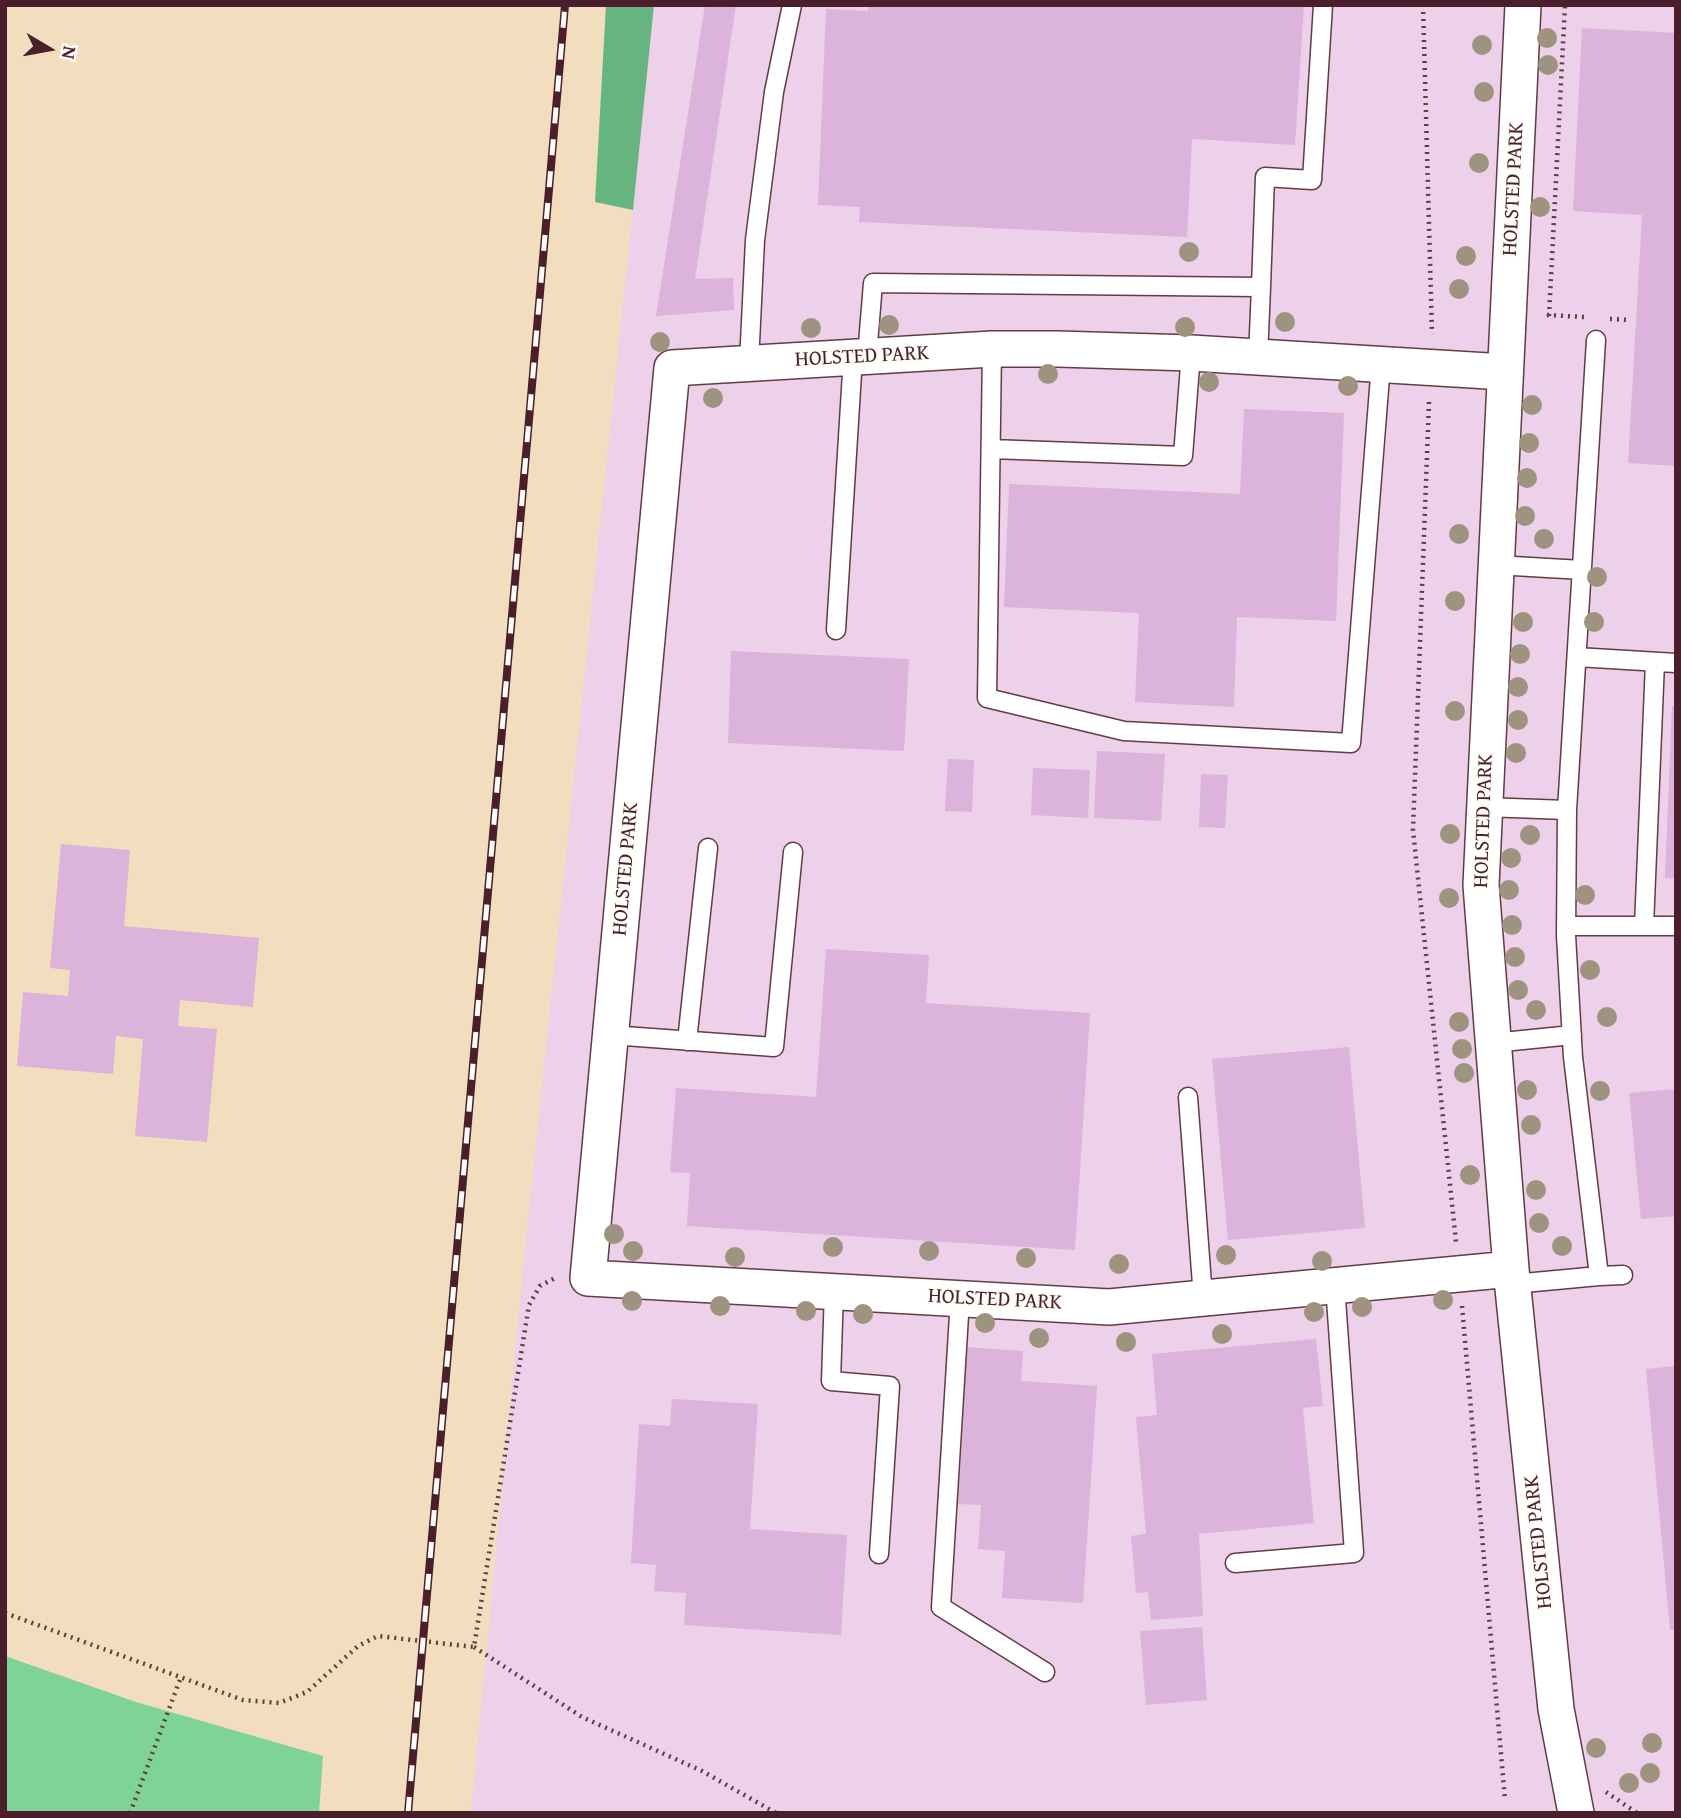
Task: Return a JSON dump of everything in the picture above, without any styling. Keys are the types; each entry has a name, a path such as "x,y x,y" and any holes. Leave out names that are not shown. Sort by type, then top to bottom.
{"street":[{"name":"HOLSTED PARK","path":"1523,5 1481,885 1512,1277 1556,1709 1576,1813"},
{"name":"HOLSTED PARK","path":"1505,372 1191,353 992,349 672,368 588,1278 1110,1307 1459,1273 1512,1277"}],"lane":[{"path":"749,363 757,226 774,92 792,5"},
{"path":"1258,357 1265,177 1312,180 1323,5"},
{"path":"836,630 860,357 873,283 1261,287"},
{"path":"1596,340 1567,810 1567,926 1572,1035 1599,1276"},
{"path":"992,349 988,698 1124,731 1351,743 1381,364"},
{"path":"991,449 1183,456 1191,353"},
{"path":"1496,565 1583,570"},
{"path":"1577,657 1676,663"},
{"path":"1644,926 1655,662"},
{"path":"1484,807 1567,810"},
{"path":"687,1041 708,848"},
{"path":"611,1035 774,1047 793,852"},
{"path":"1567,926 1676,926"},
{"path":"1493,1043 1572,1035"},
{"path":"1188,1097 1203,1298"},
{"path":"1512,1277 1623,1275"},
{"path":"1235,1563 1354,1553 1335,1285"},
{"path":"834,1291 831,1381 890,1386 879,1554"},
{"path":"960,1299 940,1607 1045,1672"}],"path":[{"path":"1423,5 1433,317 1413,830 1459,1273 1504,1800"},
{"path":"1549,316 1565,5"},
{"path":"1508,314 1586,317"},
{"path":"1599,318 1630,320"},
{"path":"474,1647 529,1305 540,1286 551,1278 588,1278"},
{"path":"5,1613 243,1700 279,1703 307,1692 358,1646 378,1636 474,1647 582,1717 702,1771 776,1813"},
{"path":"130,1813 181,1677"}],"shaded area":[{"path":"654,5 1676,5 1676,1813 471,1813 523,1270"}],"green space":[{"path":"606,5 654,5 633,210 595,202"},
{"path":"5,1656 136,1702 323,1756 319,1813 5,1813"}],"building":[{"path":"705,5 736,5 695,279 733,278 734,310 656,316"},
{"path":"869,5 1304,5 1295,145 1192,139 1187,237 859,222 860,207 818,205 826,9 868,11"},
{"path":"1582,28 1676,33 1676,466 1628,463 1642,215 1573,211"},
{"path":"1244,409 1344,413 1336,621 1237,617 1234,707 1135,702 1139,613 1004,607 1009,484 1240,494"},
{"path":"731,651 909,659 904,751 728,743"},
{"path":"1672,706 1676,707 1676,879 1665,878"},
{"path":"1097,751 1165,754 1161,821 1094,818"},
{"path":"948,759 974,760 972,812 945,811"},
{"path":"1033,768 1090,770 1088,818 1031,815"},
{"path":"1201,774 1228,775 1225,828 1199,827"},
{"path":"61,844 130,850 124,926 259,938 253,1007 180,1000 178,1026 217,1029 207,1142 135,1136 143,1039 116,1036 113,1074 17,1066 23,992 68,996 70,970 50,968"},
{"path":"826,949 929,955 926,1003 1090,1013 1075,1250 687,1226 690,1173 670,1172 676,1088 816,1097"},
{"path":"1349,1047 1365,1228 1228,1240 1212,1059"},
{"path":"1676,1089 1676,1216 1641,1219 1629,1093"},
{"path":"1316,1339 1323,1406 1303,1408 1314,1523 1199,1534 1203,1616 1151,1620 1148,1592 1136,1593 1131,1536 1146,1534 1136,1417 1157,1415 1152,1354"},
{"path":"967,1347 1023,1351 1021,1381 1097,1386 1083,1603 1002,1598 1005,1551 978,1549 981,1505 958,1504"},
{"path":"1676,1366 1676,1630 1670,1630 1646,1369"},
{"path":"672,1399 758,1404 750,1529 847,1535 841,1635 684,1625 686,1593 654,1591 656,1565 631,1563 639,1424 670,1426"},
{"path":"1202,1627 1207,1700 1146,1705 1140,1631"}],"railway":[{"path":"408,1813 565,5"}]}
